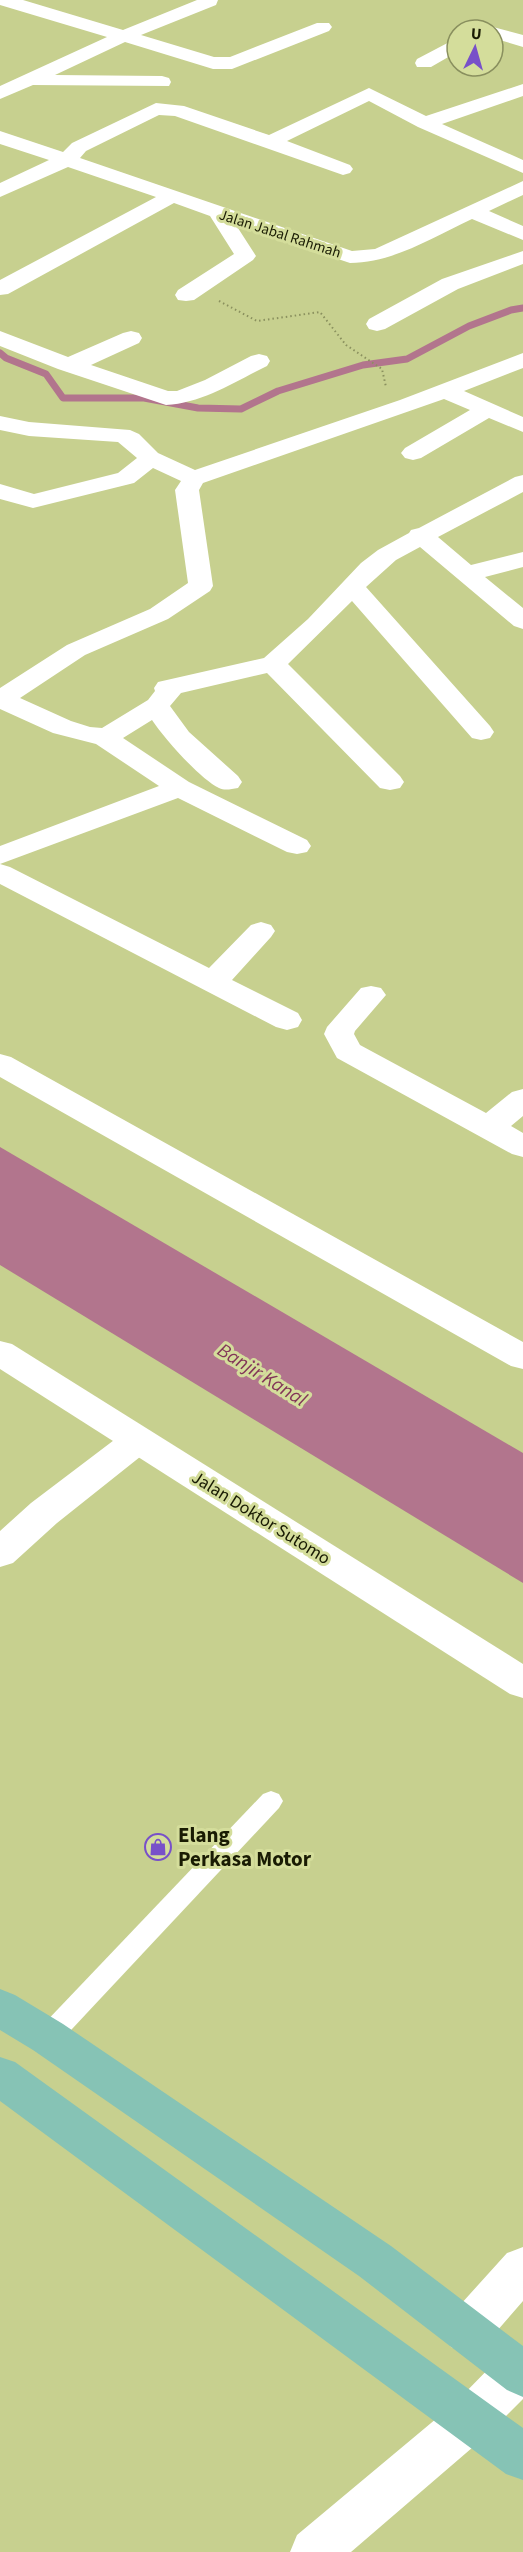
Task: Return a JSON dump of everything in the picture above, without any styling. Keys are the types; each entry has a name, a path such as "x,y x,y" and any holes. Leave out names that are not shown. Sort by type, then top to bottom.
{"main road":[{"path":"0,2008 48,2037 375,2261 520,2372"},
{"path":"0,2076 523,2457"}],"street":[{"path":"0,93 122,37 210,1"},
{"path":"9,21 22,4 207,62 226,64 323,27"},
{"path":"505,36 523,41"},
{"path":"424,63 445,51"},
{"path":"28,80 162,82"},
{"path":"425,123 523,90"},
{"path":"270,142 369,94 425,123 523,167"},
{"path":"0,191 66,160 79,147 150,111 162,108 177,110 343,169"},
{"name":"Jalan Jabal Rahmah","path":"0,137 219,214 358,258 382,253 523,187"},
{"path":"0,289 171,197"},
{"path":"472,211 523,234"},
{"path":"191,293 246,256 219,214"},
{"path":"377,324 450,284 523,257"},
{"path":"0,338 66,364 175,399 188,396 259,361"},
{"path":"66,364 80,362 131,338"},
{"path":"0,700 76,650 159,614 201,586 187,490 194,478 523,360"},
{"path":"444,390 523,425"},
{"path":"413,453 487,410"},
{"path":"0,423 28,429 122,435 131,439 150,458 194,478"},
{"path":"0,490 33,501 72,494 126,478 150,458"},
{"path":"0,700 62,727 87,735 109,735 156,706 168,692 167,688 273,664 317,624 370,568 420,535 519,489"},
{"path":"22,524 33,501"},
{"path":"420,535 523,621"},
{"path":"468,574 523,559"},
{"path":"353,587 481,732"},
{"path":"273,664 390,782"},
{"path":"156,706 181,740 228,782"},
{"path":"103,736 179,788 297,846"},
{"path":"0,856 179,788"},
{"path":"0,873 287,1020"},
{"path":"213,981 261,931"},
{"path":"371,995 342,1027 339,1034 348,1051 523,1146"},
{"path":"0,1064 523,1356"},
{"path":"489,1128 523,1099"},
{"name":"Jalan Doktor Sutomo","path":"0,1353 523,1683"},
{"path":"0,1552 44,1513 138,1440"},
{"path":"466,2331 523,2268"},
{"path":"314,2552 471,2419 520,2372"}],"lane":[{"path":"48,2037 271,1801"}],"path":[{"path":"191,293 257,321 320,312 333,333 363,360 382,369"}],"water":[{"name":"Banjir Kanal","path":"0,1147 523,1453 523,1583 0,1265"}],"waterway":[{"path":"0,353 6,358 46,374 63,398 144,398 198,408 241,409 278,391 363,365 407,359 469,326 511,310 523,308"}],"place":[{"name":"Elang Perkasa Motor","path":"158,1847"}]}
